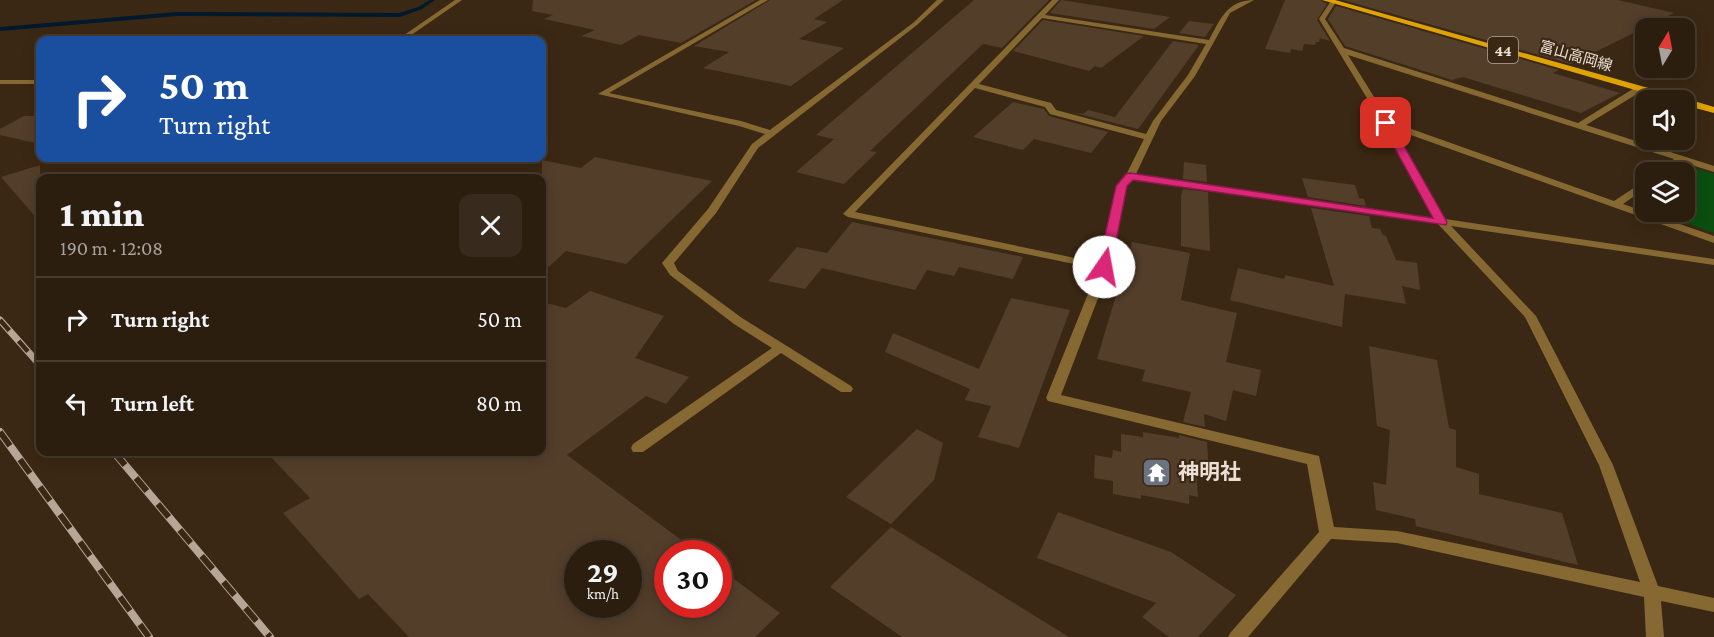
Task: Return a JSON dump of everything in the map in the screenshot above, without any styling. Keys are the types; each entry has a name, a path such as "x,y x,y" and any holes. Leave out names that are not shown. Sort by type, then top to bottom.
{"main road":[{"name":"富山高岡線","path":"1330,1 1643,90"},
{"path":"1695,105 1714,110"}],"street":[{"path":"406,36 459,0"},
{"path":"765,0 602,94 709,116 773,134"},
{"path":"846,389 738,321 674,273 668,262 712,211 755,146 915,24 941,0"},
{"path":"1056,0 848,214 1104,267"},
{"path":"1251,0 1227,12 1191,76 1157,121 1130,176 1122,186 1104,267 1053,398 1314,460 1327,533"},
{"path":"1330,1 1322,19 1386,123 1441,222 1530,316 1606,465 1652,592 1655,637"},
{"path":"1040,16 1211,43"},
{"path":"1341,50 1714,169"},
{"path":"0,82 36,82"},
{"path":"974,85 1048,105 1053,112 1149,138"},
{"path":"1580,125 1639,89"},
{"path":"1386,123 1714,240"},
{"path":"1676,162 1682,158"},
{"path":"1130,176 1714,262"},
{"path":"1615,205 1635,191"},
{"path":"638,448 780,348"},
{"path":"1327,533 1397,537 1714,605"},
{"path":"1238,637 1327,533"}],"green space":[{"path":"1695,168 1714,174 1714,233 1684,222 1695,222"}],"building":[{"path":"533,0 756,0 681,43 639,35 621,45 581,36 595,30 544,19 553,15 532,11"},
{"path":"770,0 843,0 814,19 827,22 799,39 844,48 791,86 703,68 729,52 694,46"},
{"path":"974,0 1049,0 1002,48 983,44 870,151 877,152 844,184 796,172 834,139 816,135"},
{"path":"1061,0 1170,17 1154,29 1050,13"},
{"path":"1285,0 1320,0 1327,4 1317,20 1330,41 1320,38 1315,45 1304,44 1302,51 1291,49 1290,53 1265,49"},
{"path":"1343,0 1618,0 1674,13 1664,18 1635,18 1635,32 1571,64"},
{"path":"1336,6 1559,70 1553,73 1620,93 1581,113 1463,77 1452,80 1345,46 1328,19"},
{"path":"1043,20 1144,36 1101,68 1095,66 1089,71 1013,51"},
{"path":"1189,21 1214,24 1205,37 1179,33"},
{"path":"1173,41 1199,45 1138,129 1071,112 1083,114 1088,110 1115,117"},
{"path":"1013,102 1044,109 1049,116 1108,132 1091,153 1034,139 1023,150 973,137"},
{"path":"24,116 36,116 36,143 0,135 0,129"},
{"path":"595,157 712,181 626,264 566,251 546,269 546,174 542,174 542,162 581,168"},
{"path":"1184,162 1206,165 1207,182 1183,179"},
{"path":"40,165 40,174 36,174 36,217 1,177"},
{"path":"1302,178 1355,185 1359,198 1364,199 1366,206 1308,197"},
{"path":"1183,189 1208,192 1210,251 1181,246"},
{"path":"1311,208 1369,216 1372,228 1380,229 1386,236 1396,260 1417,263 1420,290 1402,286 1406,304 1345,294 1342,327 1230,300 1238,268 1284,279 1285,275 1334,286"},
{"path":"852,222 1023,257 1013,279 959,267 954,276 927,270 915,290 822,268 805,289 768,281 797,247 827,253"},
{"path":"1132,242 1190,253 1181,300 1237,313 1226,362 1261,370 1256,396 1233,390 1226,421 1204,414 1205,427 1183,422 1191,392 1142,381 1145,370 1097,359"},
{"path":"590,291 664,316 635,358 689,377 666,404 646,396 567,455 681,540 654,540 654,618 732,618 732,577 780,613 755,637 409,637 368,594 359,599 283,513 310,498 270,456 546,456 546,303 566,308"},
{"path":"1011,298 1070,310 1019,448 978,437 991,406 965,400 970,389 885,352 893,333 979,369"},
{"path":"1369,346 1437,360 1449,428 1456,430 1456,467 1479,474 1479,494 1562,513 1578,565 1416,526 1415,519 1376,510 1373,482 1386,485 1390,430 1377,426"},
{"path":"917,429 943,443 934,480 891,524 846,497"},
{"path":"1143,432 1179,438 1179,435 1207,442 1209,470 1196,468 1198,497 1189,495 1189,504 1141,495 1141,499 1113,494 1113,481 1094,478 1095,455 1112,458 1113,450 1121,452 1121,434 1143,437"},
{"path":"1058,512 1171,552 1236,595 1198,637 1169,637 1142,617 1156,603 1037,558"},
{"path":"891,527 1069,637 902,637 830,587"}],"waterway":[{"path":"0,29 177,14 400,15 420,8 433,0"}],"railway":[{"path":"0,320 36,360"},
{"path":"0,432 149,637"},
{"path":"117,456 270,637"}],"place":[{"name":"神明社","path":"1157,472"}],"route":[{"path":"1104,267 1122,186 1130,176 1441,222 1386,123"}]}
